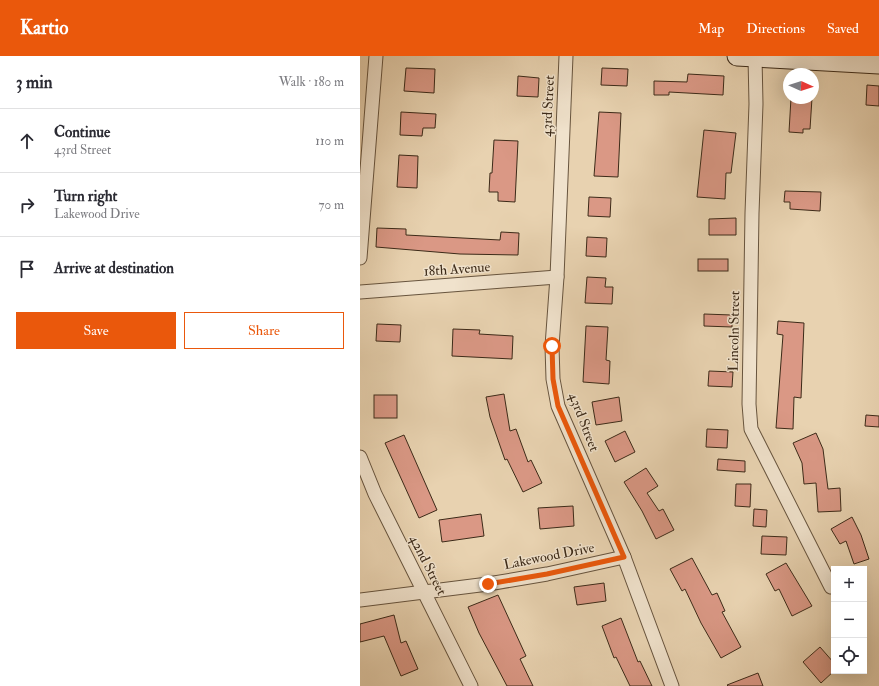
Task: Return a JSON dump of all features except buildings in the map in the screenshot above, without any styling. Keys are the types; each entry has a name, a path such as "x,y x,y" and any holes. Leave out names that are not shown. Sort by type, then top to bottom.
{"street":[{"path":"360,258 376,56"},
{"name":"43rd Street","path":"566,56 552,346 553,379 558,406 624,557 672,686"},
{"path":"746,56 879,64"},
{"name":"Lincoln Street","path":"746,56 756,104 752,213 749,404 751,429 831,587"},
{"name":"18th Avenue","path":"360,292 556,277"},
{"name":"42nd Street","path":"360,457 375,494 471,686"},
{"name":"Lakewood Drive","path":"360,600 518,579 624,557"}],"route":[{"path":"488,584 547,574 624,557 558,406 553,379 552,346"}]}
